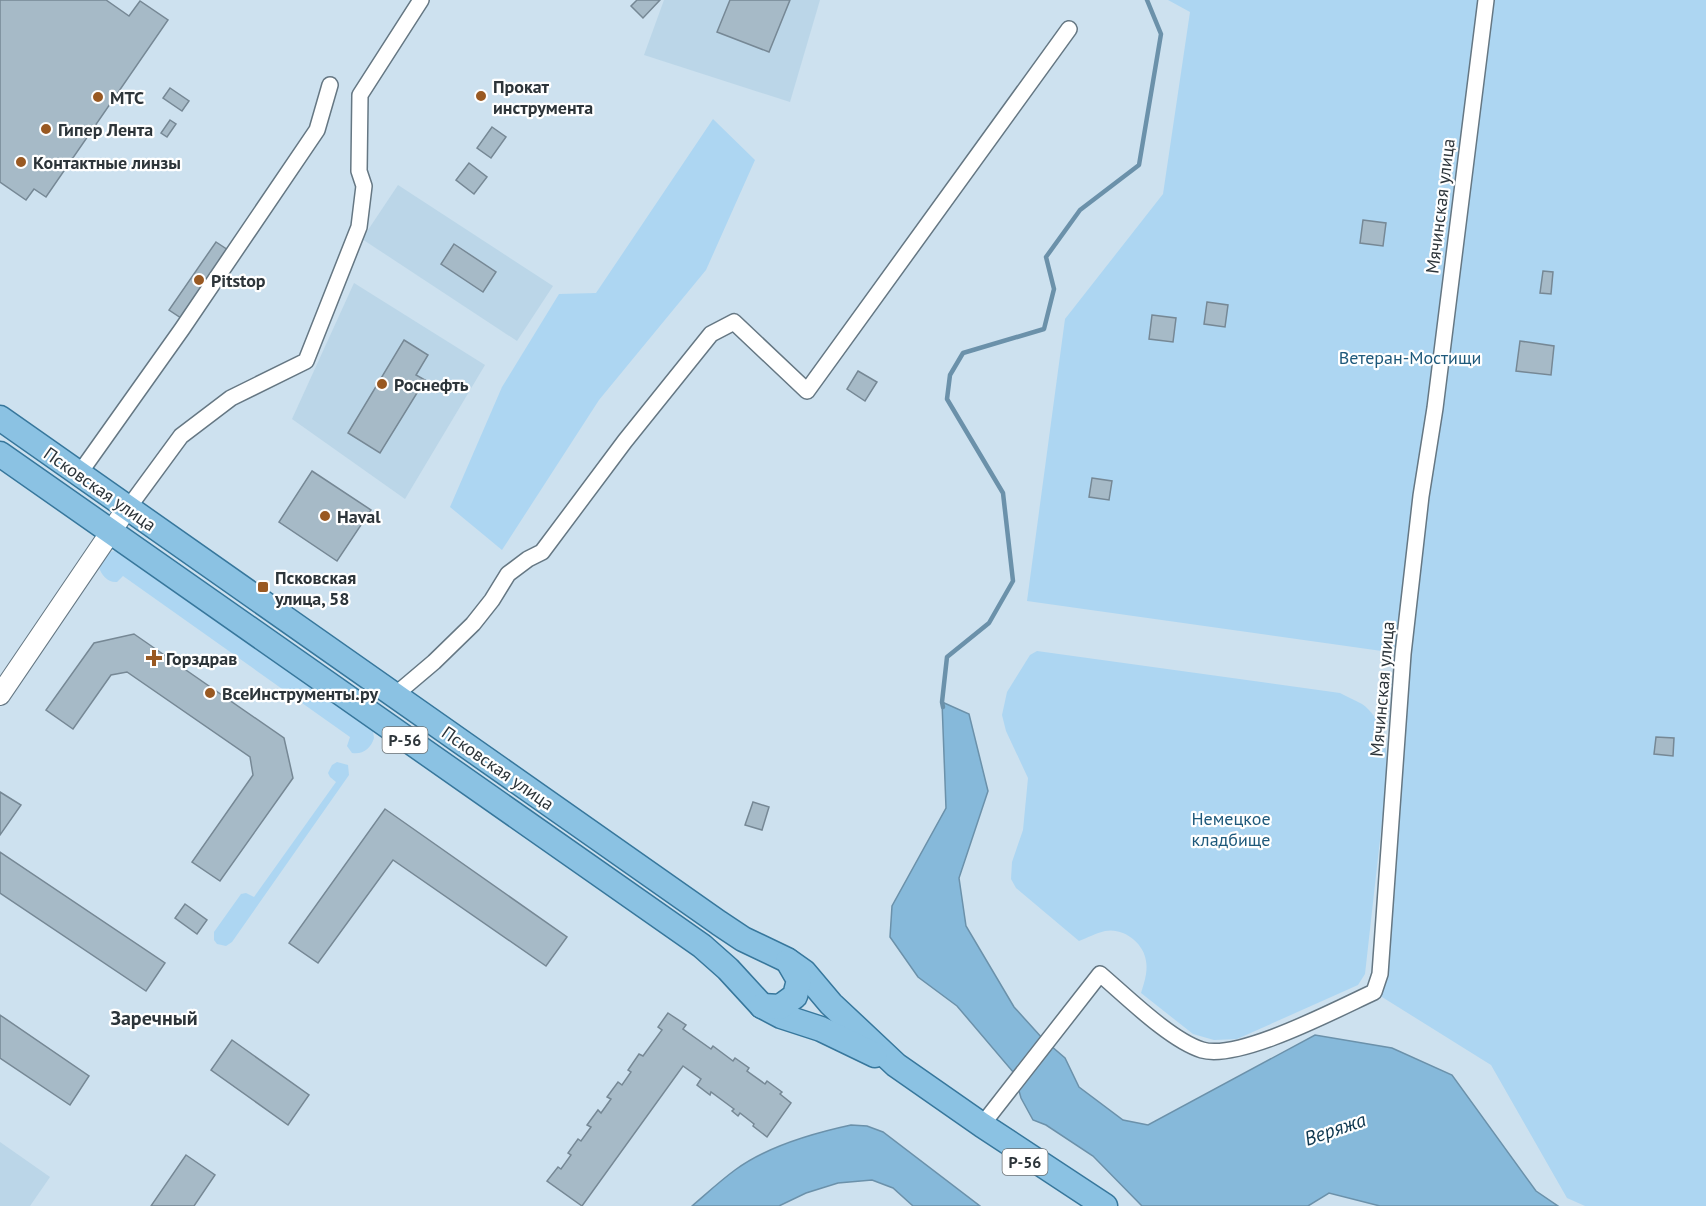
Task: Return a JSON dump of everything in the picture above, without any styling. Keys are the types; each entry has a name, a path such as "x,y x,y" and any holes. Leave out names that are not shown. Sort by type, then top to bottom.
{"main road":[{"name":"Псковская улица","path":"0,418 718,923 742,939 787,960 804,972 831,1004 897,1065 982,1125 1073,1197"},
{"name":"Псковская улица","path":"0,454 702,946 728,969 762,1006 781,1016 821,1029 897,1065"},
{"path":"762,1006 780,1007 795,996 799,980 787,960"},
{"name":"Р-56","path":"1073,1197 1105,1206"}],"street":[{"path":"0,695 127,508 181,436 231,398 306,361 359,227 364,186 359,171 360,95 421,0"},
{"name":"Мячинская улица","path":"982,1125 1100,974 1184,1042 1204,1051 1226,1051 1255,1045 1374,992 1380,974 1408,609 1486,0"},
{"path":"395,695 434,662 473,624 492,600 508,574 542,552 625,441 711,334 734,322 807,391 1069,29"},
{"path":"79,474 317,130 330,84"}],"shaded area":[{"path":"664,0 820,0 790,102 644,55"},
{"path":"398,185 553,286 517,341 362,239"},
{"path":"354,283 485,365 405,499 292,419"},
{"path":"0,1142 50,1177 30,1206 0,1206"}],"green space":[{"name":"Ветеран-Мостищи","path":"1168,0 1706,0 1706,1206 1585,1206 1567,1198 1491,1065 1374,992 1403,654 1027,601 1065,319 1163,194 1190,12"},
{"path":"713,119 755,160 706,270 599,400 502,550 450,507 502,387 559,294 596,293"},
{"path":"115,551 373,731 374,738 371,745 363,752 352,753 347,746 350,737 123,576 117,582 108,580 103,576 99,567 108,552"},
{"name":"Немецкое кладбище","path":"1037,651 1340,693 1369,710 1379,724 1382,733 1388,768 1365,974 1358,985 1237,1039 1214,1040 1193,1034 1141,993 1146,973 1146,961 1141,948 1132,938 1112,930 1079,941 1016,888 1011,879 1012,862 1023,830 1028,778 1006,731 1002,715 1007,692 1030,655"},
{"path":"337,762 348,765 349,775 232,942 226,946 217,944 214,940 214,932 241,894 246,893 254,897 336,782 328,773 332,765"}],"water":[{"name":"Веряжа","path":"942,702 969,714 988,791 959,878 966,926 1014,1007 1043,1039 1065,1058 1079,1087 1123,1120 1148,1125 1315,1035 1392,1048 1452,1075 1536,1191 1558,1206 1380,1206 1329,1193 1308,1206 1142,1206 1093,1156 1046,1125 1033,1120 1021,1098 1014,1073 957,1006 918,977 890,937 892,906 946,808"},
{"path":"851,1125 867,1126 883,1132 980,1206 913,1206 893,1188 872,1180 838,1183 806,1193 779,1206 692,1206 735,1170 761,1154 806,1137"}],"building":[{"name":"Гипер Лента","path":"0,0 106,0 129,16 140,1 168,20 46,197 34,189 26,200 0,182"},
{"path":"637,0 660,0 643,18 631,6"},
{"path":"730,0 790,0 769,52 717,32"},
{"path":"170,88 189,101 182,111 163,98"},
{"path":"170,120 176,124 167,137 161,133"},
{"path":"492,127 506,137 491,158 477,148"},
{"path":"469,163 487,177 474,194 456,180"},
{"path":"1363,220 1386,223 1383,246 1360,243"},
{"name":"Pitstop","path":"216,242 228,250 181,318 169,310"},
{"path":"454,244 496,272 483,292 441,264"},
{"path":"1543,271 1553,272 1551,294 1540,293"},
{"path":"1207,302 1228,305 1225,327 1204,324"},
{"path":"1152,315 1176,318 1173,342 1149,339"},
{"path":"404,340 428,355 416,375 425,380 380,453 348,433"},
{"path":"1520,341 1554,346 1551,375 1516,371"},
{"path":"858,371 877,382 865,401 847,389"},
{"name":"Haval","path":"312,471 371,510 337,561 279,522"},
{"path":"1092,478 1112,481 1109,500 1089,497"},
{"path":"134,634 284,738 293,778 220,881 192,862 253,775 250,757 127,672 111,675 73,729 46,710 94,643"},
{"path":"1656,737 1674,738 1673,756 1654,754"},
{"path":"0,792 21,805 0,835"},
{"path":"753,802 769,807 762,830 745,825"},
{"path":"385,809 567,937 546,966 393,860 318,963 289,943"},
{"path":"0,852 165,963 146,991 0,893"},
{"path":"185,904 207,920 197,934 175,918"},
{"path":"668,1013 686,1025 683,1029 711,1049 713,1046 733,1061 735,1058 749,1068 747,1071 765,1084 767,1081 782,1092 780,1094 791,1103 767,1137 740,1113 738,1116 732,1111 734,1109 697,1085 701,1079 683,1066 582,1206 547,1181 558,1167 561,1169 578,1139 581,1141 591,1127 587,1125 598,1110 601,1113 611,1099 607,1097 618,1082 622,1085 631,1072 628,1070 639,1054 643,1056 662,1030 658,1027"},
{"path":"0,1015 89,1076 70,1105 0,1058"},
{"path":"232,1040 309,1095 288,1125 211,1070"},
{"path":"186,1155 215,1175 194,1206 151,1206"}],"waterway":[{"path":"943,707 947,657 989,623 1013,581 1003,493 947,399 950,375 963,353 1044,329 1054,289 1046,257 1080,210 1139,165 1161,34 1147,0"}],"place":[{"name":"Прокат инструмента","path":"481,96"},
{"name":"МТС","path":"98,97"},
{"name":"Гипер Лента","path":"46,129"},
{"name":"Контактные линзы","path":"21,162"},
{"name":"Pitstop","path":"199,280"},
{"name":"Роснефть","path":"382,384"},
{"name":"Haval","path":"325,516"},
{"name":"Псковская улица, 58","path":"263,587"},
{"name":"Горздрав","path":"154,658"},
{"name":"ВсеИнструменты.ру","path":"210,693"}],"district":[{"name":"Заречный","path":"154,1018"}]}
